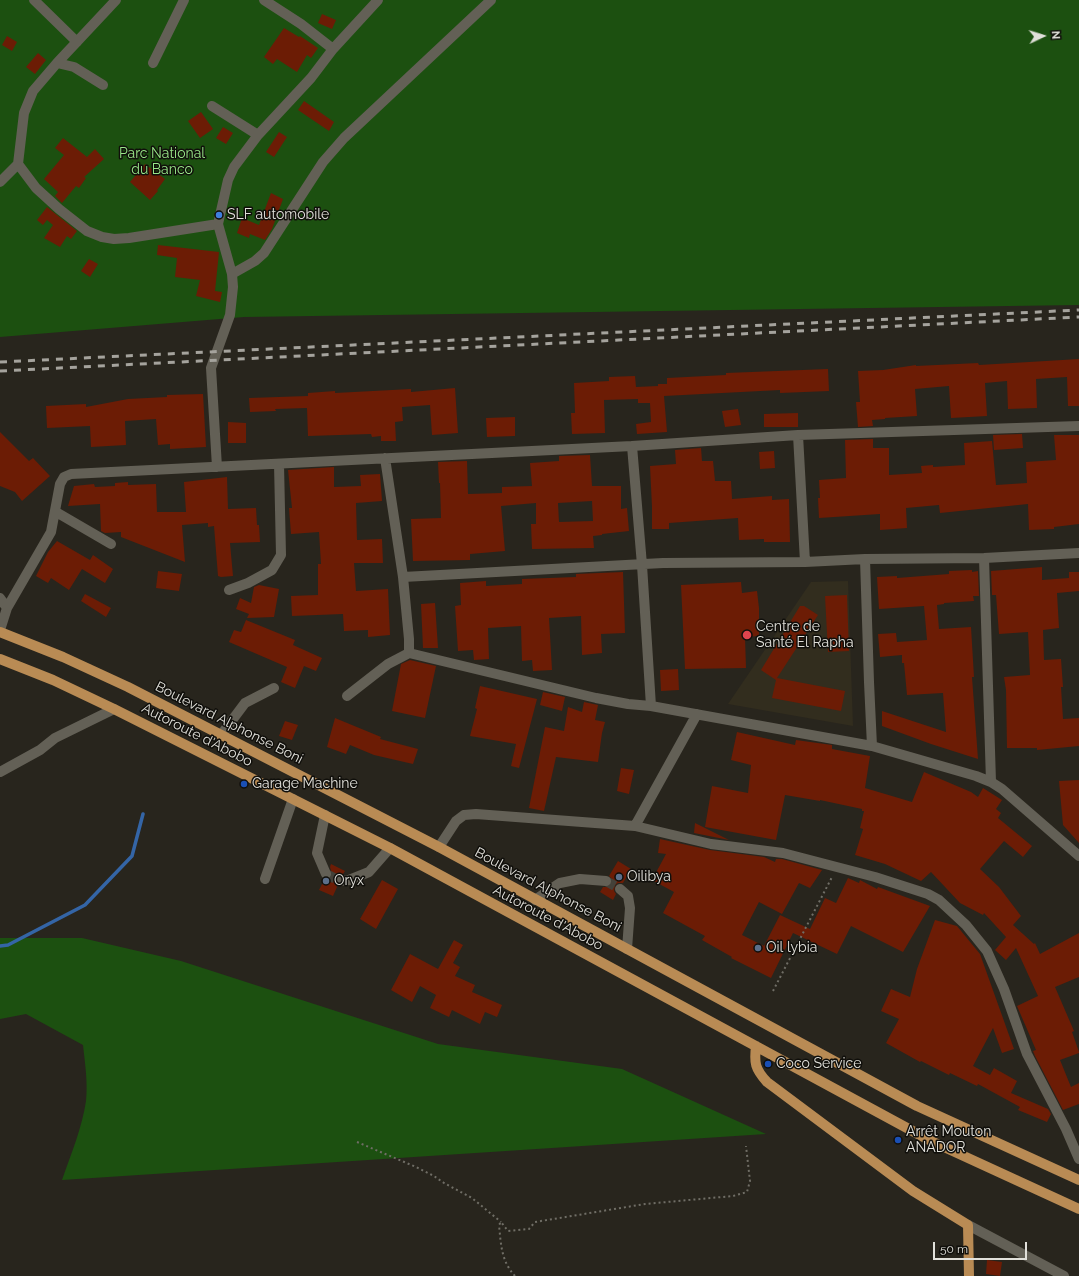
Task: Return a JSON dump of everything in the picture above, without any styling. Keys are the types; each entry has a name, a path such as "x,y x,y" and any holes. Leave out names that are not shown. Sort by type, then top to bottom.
{"main road":[{"name":"Boulevard Alphonse Boni","path":"0,631 64,657 121,684 439,847 917,1106 1079,1180"},
{"name":"Autoroute d'Abobo","path":"0,659 53,680 114,709 390,848 931,1141 1079,1209"},
{"path":"756,1046 754,1060 759,1073 767,1082 913,1190 968,1225 969,1276"}],"street":[{"path":"34,0 77,42"},
{"path":"0,182 18,164 24,113 33,91 116,0"},
{"path":"153,63 184,0"},
{"path":"264,0 301,24 333,49"},
{"path":"217,467 211,368 230,315 233,287 232,274 218,224 228,180 234,167 258,135 311,78 333,49 378,0"},
{"path":"232,274 255,261 264,253 323,162 344,138 491,0"},
{"path":"57,63 74,67 103,85"},
{"path":"212,106 258,135"},
{"path":"18,164 36,188 60,209 87,231 102,237 114,239 218,224"},
{"path":"0,631 7,608 51,532 56,512 60,484 64,477 71,474 632,446 798,435 1079,426"},
{"path":"798,435 805,562"},
{"path":"632,446 642,565 651,706"},
{"path":"385,458 402,577 409,639 409,654"},
{"path":"230,590 248,583 272,570 281,555 279,464"},
{"path":"56,512 111,544"},
{"path":"402,577 663,563 805,562 865,559 984,558 1079,553"},
{"path":"984,558 991,782"},
{"path":"865,559 872,746"},
{"path":"0,598 7,608"},
{"path":"347,696 388,664 409,654 596,698 697,714 872,746 969,773 991,782 1002,789 1079,856"},
{"path":"221,735 245,703 274,688"},
{"path":"0,772 40,750 55,738 114,709"},
{"path":"635,826 697,714"},
{"path":"265,879 293,799"},
{"path":"439,847 456,821 464,815 476,814 635,826 711,844 783,853 875,877 928,894 939,900 966,925 987,951 1004,989 1027,1054 1066,1130 1079,1159"},
{"path":"325,815 317,853 326,874"},
{"path":"340,881 349,880 369,872 390,848"},
{"path":"535,900 560,883 580,879 606,881"},
{"path":"620,888 628,896 630,908 627,949"},
{"path":"968,1225 1064,1276"}],"path":[{"path":"773,990 837,867"},
{"path":"356,1142 416,1167 472,1198 501,1222 508,1231 529,1229 535,1222 645,1204 720,1198 747,1192 750,1181 746,1146"},
{"path":"501,1222 499,1225 501,1248 509,1270 515,1276"}],"shaded area":[{"path":"848,581 853,726 728,704 811,582"}],"green space":[{"name":"Parc National du Banco","path":"0,0 1079,0 1079,305 244,317 0,337"},
{"path":"0,938 82,938 181,961 438,1044 622,1069 766,1134 62,1180 79,1131 86,1101 87,1094 83,1045 26,1014 0,1019"}],"building":[{"path":"322,14 336,20 332,29 318,23"},
{"path":"284,28 299,37 300,36 318,48 311,58 307,55 297,72 277,59 273,64 264,57"},
{"path":"7,36 17,42 12,51 2,45"},
{"path":"38,53 46,60 35,74 26,67"},
{"path":"304,101 334,122 329,131 298,110"},
{"path":"201,112 213,129 200,138 188,121"},
{"path":"223,127 233,133 226,144 216,138"},
{"path":"279,132 287,137 274,157 266,152"},
{"path":"63,138 87,157 95,149 104,159 84,177 86,178 79,188 76,186 62,203 55,196 58,192 44,179 64,155 55,148"},
{"path":"145,164 165,179 157,190 158,191 150,200 130,182"},
{"path":"271,193 283,199 272,229 265,240 250,234 249,238 237,233 242,218 259,225"},
{"path":"47,207 77,231 71,239 67,236 60,247 44,238 53,225 47,220 43,225 37,220"},
{"path":"158,245 219,252 215,291 222,292 220,302 196,296 200,280 175,277 177,258 157,255"},
{"path":"89,259 98,264 90,277 81,271"},
{"path":"1079,359 1079,406 1068,406 1067,377 1036,379 1037,408 1008,409 1007,381 985,383 987,416 951,418 949,386 915,389 917,416 872,420 873,426 858,427 856,402 860,402 858,371 883,370 916,365 978,363 979,365"},
{"path":"828,369 829,391 780,393 780,390 664,396 667,432 637,434 636,424 651,422 650,403 638,403 638,399 604,400 605,433 572,434 571,413 575,413 574,383 609,381 609,377 635,376 636,387 658,386 658,384 667,384 667,378 726,375 726,373"},
{"path":"455,388 458,433 432,435 430,405 402,407 403,421 395,422 396,441 381,441 381,436 372,437 371,434 308,436 307,408 275,409 276,411 250,412 249,398 308,396 308,393 335,391 335,393 411,389 411,392"},
{"path":"203,394 206,447 170,449 170,444 158,445 156,419 125,421 126,445 91,447 90,426 47,428 46,406 86,404 86,407 128,399 167,397 167,395"},
{"path":"738,409 741,425 725,427 722,411"},
{"path":"798,413 798,427 764,427 764,414"},
{"path":"515,417 515,436 487,437 486,418"},
{"path":"228,422 246,423 246,443 228,443"},
{"path":"0,432 29,461 33,458 50,476 22,501 15,492 0,486"},
{"path":"1022,434 1023,448 994,450 993,435"},
{"path":"1054,435 1079,435 1079,524 1054,527 1054,529 1029,530 1028,504 940,513 939,505 906,508 907,528 880,530 880,514 819,518 819,480 846,478 845,440 873,439 873,448 889,448 889,475 922,473 921,466 933,465 933,467 965,465 964,443 992,441 996,485 1027,483 1026,462 1056,460"},
{"path":"701,448 702,461 713,461 715,481 731,481 732,499 772,496 772,500 789,499 790,542 764,542 764,539 739,540 738,518 669,523 669,529 652,529 650,466 676,464 675,450"},
{"path":"774,451 775,468 760,469 759,452"},
{"path":"590,455 592,486 621,486 621,509 627,508 629,531 593,536 594,548 532,549 531,524 536,524 536,503 501,506 505,551 470,554 470,560 413,561 411,519 441,518 438,462 467,461 468,494 502,493 502,487 532,486 530,463 559,461 559,456","holes":["592,501 593,521 559,522 558,503"]},
{"path":"334,467 334,487 361,486 360,475 380,474 382,501 356,503 357,540 382,539 383,563 354,563 356,591 388,589 390,635 368,637 368,630 344,631 343,614 292,616 291,596 318,595 318,564 321,564 319,532 291,534 289,508 292,508 288,470"},
{"path":"227,477 228,509 256,508 257,525 259,525 260,542 230,543 233,576 218,576 214,526 208,527 208,523 182,525 185,562 121,537 121,532 105,533 101,531 100,504 68,506 74,486 94,484 95,487 115,486 115,483 128,482 128,485 156,484 157,512 186,512 184,482"},
{"path":"57,541 90,560 93,555 113,569 105,583 82,569 69,590 51,578 48,583 36,576 48,552"},
{"path":"1042,567 1042,580 1069,578 1069,572 1079,572 1079,591 1057,593 1059,628 1043,630 1044,660 1061,659 1063,719 1079,718 1079,746 1037,750 1037,748 1007,748 1006,690 1004,677 1030,675 1028,632 999,634 996,595 992,595 991,571"},
{"path":"972,570 972,572 978,571 979,596 973,596 974,601 944,603 937,605 939,629 971,627 974,677 972,677 978,759 882,726 882,711 946,732 943,693 907,695 902,655 880,657 878,634 896,633 897,642 927,640 924,606 879,609 877,577 897,576 897,578 949,574 949,571"},
{"path":"158,571 182,574 179,591 156,588"},
{"path":"623,572 625,633 601,634 602,653 582,655 581,616 549,618 552,670 533,671 532,660 522,661 521,626 488,628 489,659 474,660 473,650 458,651 455,606 461,605 460,583 486,581 486,586 522,584 522,579 576,577 576,574"},
{"path":"741,582 742,593 757,591 759,608 759,636 745,637 746,668 685,669 681,585"},
{"path":"259,585 279,589 274,617 247,618 249,614 236,609 240,598 251,603 254,587"},
{"path":"85,594 111,608 106,617 81,601"},
{"path":"847,595 849,651 828,652 825,596"},
{"path":"435,603 438,648 423,648 421,604"},
{"path":"800,606 804,606 818,615 777,678 845,691 841,711 772,698 776,680 761,670"},
{"path":"246,620 295,640 293,645 322,658 316,671 304,666 295,688 281,682 287,667 229,642 234,630 241,632"},
{"path":"410,660 436,666 425,718 392,711 401,664"},
{"path":"678,669 679,690 661,691 660,670"},
{"path":"480,686 537,699 519,768 511,766 516,744 470,736 477,709 475,708"},
{"path":"543,692 565,697 562,711 540,705"},
{"path":"584,702 598,705 595,720 605,722 598,762 556,757 544,811 529,808 545,727 564,731 568,707 582,712"},
{"path":"335,718 381,737 380,739 418,749 413,764 374,755 350,745 346,754 327,747"},
{"path":"285,721 298,725 292,740 279,736"},
{"path":"737,732 795,745 796,740 832,745 832,749 870,756 865,788 912,802 924,772 971,792 978,797 983,788 1002,800 996,809 1001,813 998,818 1032,846 1023,857 1004,841 980,869 999,887 1021,916 1013,925 1034,944 1035,943 1040,954 1079,933 1079,977 1055,987 1074,1031 1072,1032 1079,1052 1060,1060 1071,1087 1079,1083 1079,1104 1063,1110 1035,1056 1033,1051 1036,1050 1017,1006 1038,996 1016,948 1006,960 995,950 1006,937 984,913 983,915 960,903 931,872 921,881 885,864 855,855 863,829 860,828 864,811 862,811 862,809 820,800 785,795 776,840 705,827 712,786 748,793 751,765 731,760"},
{"path":"621,768 634,770 629,794 617,791"},
{"path":"1079,780 1079,843 1063,825 1059,781"},
{"path":"695,823 729,840 694,833"},
{"path":"660,839 710,850 764,857 775,862 776,859 782,859 822,870 810,888 799,883 782,914 759,902 742,935 764,946 780,915 810,929 825,898 836,903 848,878 859,883 860,880 877,889 878,887 930,906 903,952 851,926 837,954 793,933 771,978 731,958 732,957 702,940 705,936 663,913 674,892 652,880 666,854 658,853"},
{"path":"618,861 631,869 623,883 618,883 615,885 614,891 616,894 613,900 600,892 603,887 608,887 612,884 612,879 609,876"},
{"path":"331,864 345,871 343,874 334,878 334,882 337,887 333,896 319,890 324,880 331,878"},
{"path":"382,880 398,889 376,929 360,919"},
{"path":"935,920 957,926 980,954 1014,1049 1002,1053 993,1028 973,1066 990,1075 994,1068 1017,1081 1011,1093 1048,1109 1051,1114 1047,1122 1018,1110 1020,1107 978,1084 977,1086 950,1073 949,1075 921,1061 920,1062 886,1043 899,1019 881,1011 891,989 910,997 917,969"},
{"path":"454,940 463,945 453,963 460,967 455,976 475,985 472,992 502,1005 497,1017 485,1012 480,1024 452,1010 449,1017 430,1008 436,995 420,986 412,1002 391,990 410,954 438,969"},
{"path":"987,1260 1002,1262 1000,1276 986,1274"}],"waterway":[{"path":"0,946 8,945 85,905 132,856 143,814"}],"tunnel":[{"path":"326,874 340,881"},
{"path":"606,881 620,889"}],"railway":[{"path":"0,362 1079,310"},
{"path":"0,371 1079,317"}],"place":[{"name":"SLF automobile","path":"219,215"},
{"name":"Centre de Santé El Rapha","path":"747,635"},
{"name":"Garage Machine","path":"244,784"},
{"name":"Oilibya","path":"619,877"},
{"name":"Oryx","path":"326,881"},
{"name":"Oil lybia","path":"758,948"},
{"name":"Coco Service","path":"768,1064"},
{"name":"Arrêt Mouton ANADOR","path":"898,1140"}]}
